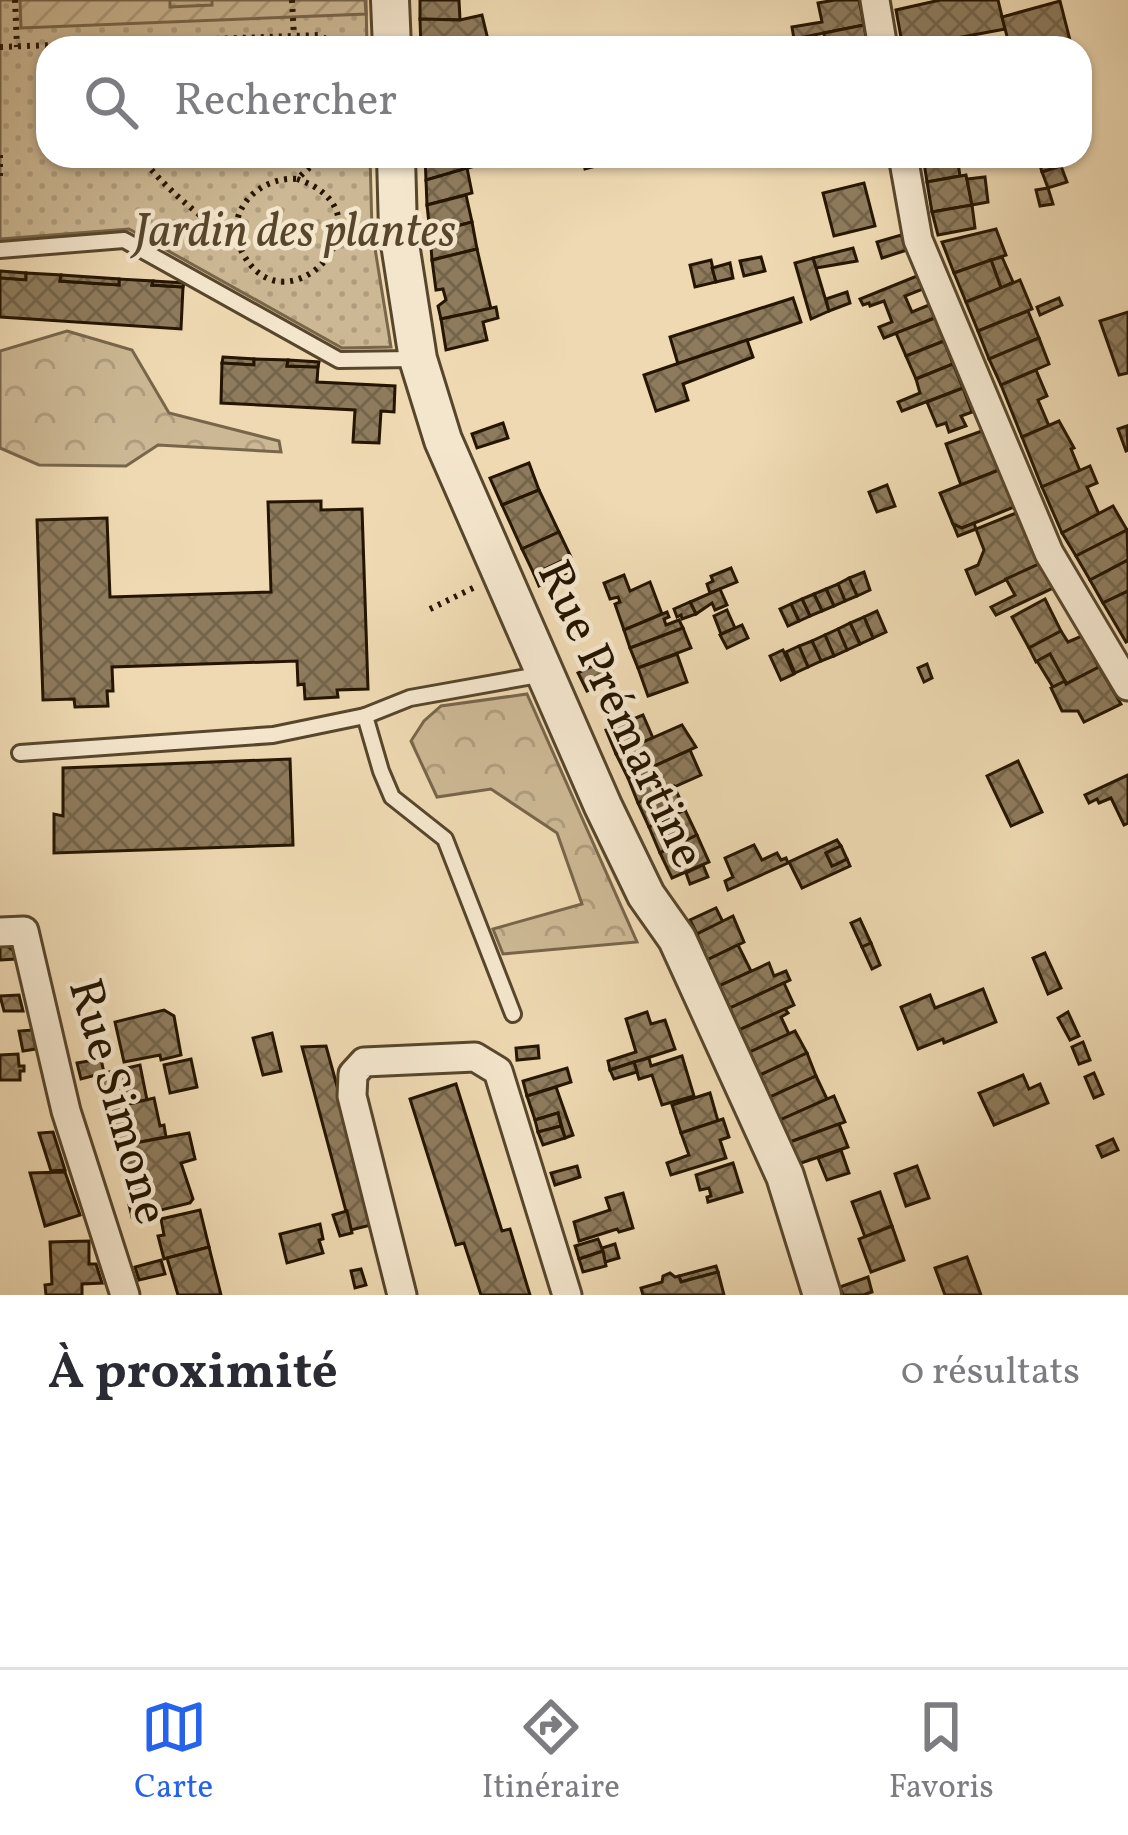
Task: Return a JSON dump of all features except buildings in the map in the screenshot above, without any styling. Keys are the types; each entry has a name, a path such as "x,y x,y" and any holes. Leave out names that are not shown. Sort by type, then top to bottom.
{"street":[{"path":"390,0 392,36"},
{"path":"874,0 881,36"},
{"name":"Rue Prémartine","path":"396,168 398,232 418,359 443,440 646,895 676,939 785,1176 822,1295"},
{"path":"905,168 918,240 1049,553 1128,686"},
{"name":"Rue Simone","path":"12,932 125,1295"},
{"path":"402,1295 352,1096 353,1074 364,1062 475,1058 498,1071 567,1295"}],"lane":[{"path":"0,250 124,240 339,360 418,359"},
{"path":"20,753 273,735 365,716 410,698 544,674"},
{"path":"365,716 392,797 445,839 513,1014"}],"path":[{"path":"15,0 17,47"},
{"path":"292,0 294,36"},
{"path":"0,47 36,47"},
{"path":"0,154 0,177"},
{"path":"151,168 238,243"},
{"path":"297,179 309,168"},
{"path":"297,179 321,191 335,213 337,240 325,264 302,278 275,279 252,266 238,243 239,214 261,186 297,179"},
{"path":"430,610 501,575"}],"green space":[{"name":"Jardin des plantes","path":"0,0 366,0 367,36 36,36 36,168 370,168 372,230 391,347 342,348 129,229 0,239"},
{"path":"20,0 170,0 170,7 212,5 212,0 365,0 366,14 21,28"},
{"path":"67,331 132,350 169,413 279,441 281,452 158,445 126,466 39,465 0,448 0,351"},
{"path":"527,694 637,942 503,954 493,929 582,904 557,833 491,789 437,797 411,741 441,706"}]}
